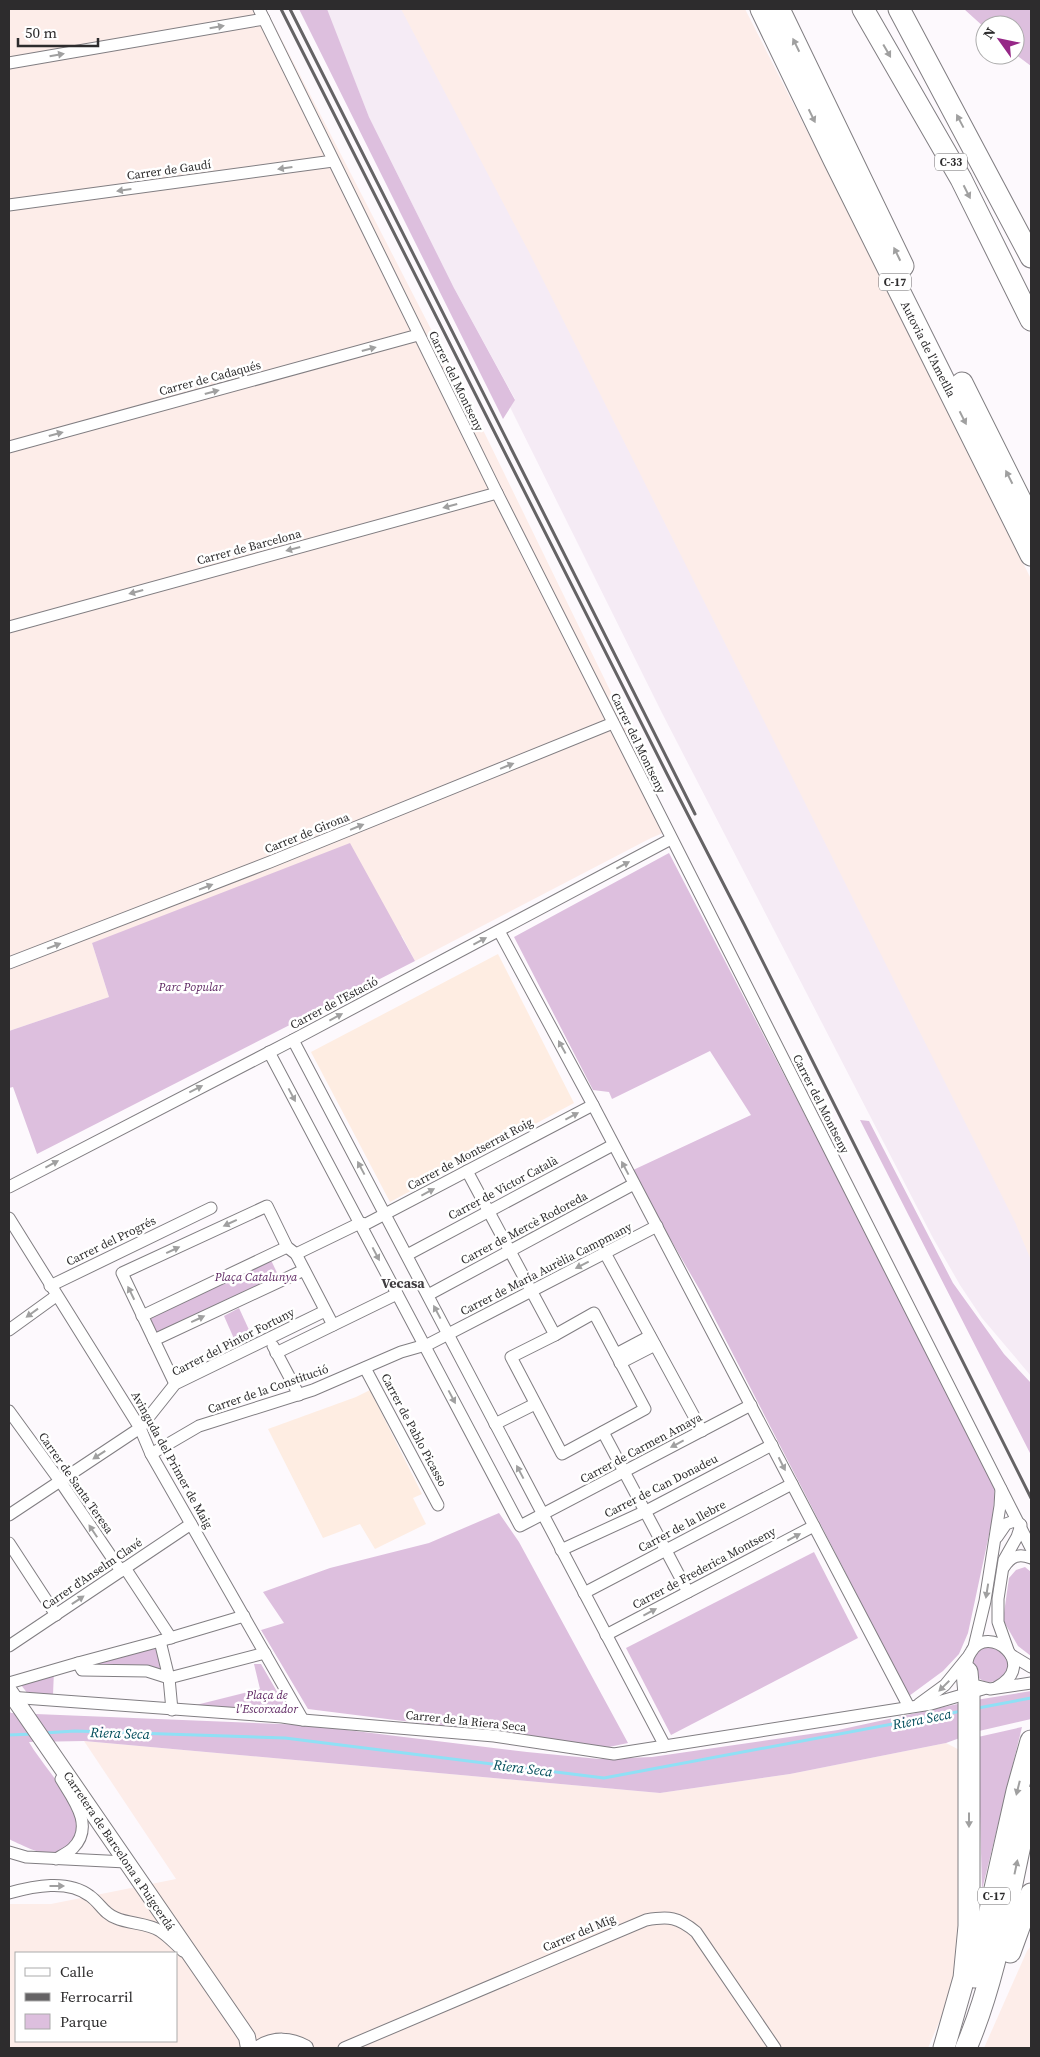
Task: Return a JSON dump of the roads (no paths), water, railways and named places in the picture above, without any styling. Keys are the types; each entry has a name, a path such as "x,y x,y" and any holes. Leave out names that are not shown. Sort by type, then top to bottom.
{"highway":[{"path":"750,9 800,91"},
{"name":"Autovia de l'Ametlla","path":"761,9 1031,555"},
{"name":"C-17","path":"779,9 850,158 1031,521"},
{"name":"C-33","path":"863,9 961,179 1031,320"},
{"name":"C-33","path":"899,9 1031,257"},
{"path":"944,2048 960,1995 968,1943 969,1736 974,1695 968,1664"},
{"name":"C-17","path":"949,2048 974,1982 1017,1791 1031,1741"},
{"name":"C-17","path":"966,2048 983,2004 995,1960 1031,1796"},
{"path":"966,2048 998,1984 1031,1894"}],"main road":[{"name":"Carretera de Barcelona a Puigcerdá","path":"10,1692 242,2028 249,2048"},
{"name":"Carretera de Barcelona a Puigcerdá","path":"242,2028 266,2046"},
{"path":"266,2046 285,2041 305,2048"}],"street":[{"path":"9,63 261,14"},
{"name":"Carrer del Montseny","path":"261,14 497,493 671,839 1001,1485 1031,1548"},
{"name":"Carrer de Gaudí","path":"9,205 333,161"},
{"name":"Carrer de Cadaqués","path":"9,447 418,335"},
{"name":"Carrer de Barcelona","path":"9,627 497,493"},
{"name":"Carrer de Girona","path":"9,963 270,862 613,723"},
{"name":"Carrer de l'Estació","path":"9,1187 294,1040 671,839"},
{"path":"499,931 911,1707"},
{"path":"294,1040 665,1746"},
{"path":"269,1052 424,1345"},
{"name":"Carrer de Montserrat Roig","path":"142,1316 292,1251 360,1224 366,1224 593,1105"},
{"name":"Carrer de Victor Català","path":"407,1255 613,1146"},
{"path":"467,1171 555,1336"},
{"name":"Carrer de Mercè Rodoreda","path":"428,1295 634,1184"},
{"path":"175,1384 122,1273 267,1206 304,1270 333,1326"},
{"name":"Carrer del Progrés","path":"50,1286 211,1208"},
{"name":"Avinguda del Primer de Maig","path":"9,1218 140,1428 151,1454 303,1720"},
{"path":"184,1221 194,1240"},
{"name":"Carrer de Maria Aurèlia Campmany","path":"424,1345 449,1335 656,1226"},
{"path":"605,1253 702,1431"},
{"path":"154,1340 304,1270"},
{"path":"276,1353 397,1294"},
{"path":"9,1330 56,1296"},
{"name":"Carrer del Pintor Fortuny","path":"9,1515 140,1428 175,1384 325,1311"},
{"path":"594,1313 645,1409 562,1454 511,1358 555,1336 594,1313"},
{"path":"268,1338 299,1395"},
{"path":"618,1359 653,1340"},
{"name":"Carrer de Carmen Amaya","path":"424,1345 520,1526 752,1405"},
{"name":"Carrer de la Constitució","path":"151,1454 199,1426 299,1395 401,1352 424,1345"},
{"name":"Carrer de Pablo Picasso","path":"366,1368 438,1505"},
{"path":"496,1424 535,1404"},
{"name":"Carrer de Santa Teresa","path":"9,1411 123,1570 165,1639 172,1710"},
{"path":"603,1432 688,1592"},
{"name":"Carrer de Can Donadeu","path":"561,1550 646,1511 772,1445"},
{"name":"Carrer de la llebre","path":"584,1593 792,1484"},
{"path":"968,1664 985,1600 1001,1499 1001,1485"},
{"path":"994,1543 1006,1524 1014,1521 1020,1525 1017,1537 1006,1555 997,1612 1000,1632 1014,1662 1011,1674 997,1688"},
{"name":"Carrer d'Anselm Clavé","path":"9,1646 191,1524"},
{"name":"Carrer de Frederica Montseny","path":"606,1635 814,1526"},
{"path":"9,1543 56,1615"},
{"path":"1003,1568 1007,1561 1015,1556 1024,1555 1031,1558"},
{"path":"10,1692 78,1663 244,1616"},
{"path":"974,1647 988,1642 995,1642 1031,1667"},
{"path":"78,1663 82,1670 147,1671 170,1678 265,1653"},
{"name":"Carrer de la Riera Seca","path":"911,1707 937,1692 968,1664"},
{"path":"974,1695 997,1688 1031,1682"},
{"name":"Carrer de la Riera Seca","path":"10,1692 172,1710 282,1717 494,1736 614,1754 943,1702 974,1695"},
{"path":"48,1747 56,1771 80,1810 82,1826 80,1837 73,1848 56,1859"},
{"path":"9,1852 26,1857 126,1862"},
{"path":"9,1893 47,1886 67,1886 81,1890 92,1897 103,1910 115,1918 160,1930 198,1966"},
{"name":"Carrer del Mig","path":"344,2048 646,1920 666,1917 684,1922 696,1932 776,2048"}],"waterway":[{"name":"Riera Seca","path":"978,1708 1031,1698"},
{"name":"Riera Seca","path":"44,1733 75,1731 285,1738 604,1778 962,1711"},
{"name":"Riera Seca","path":"9,1735 33,1734"}],"railway":[{"path":"281,9 744,924 1031,1498"},
{"path":"290,9 695,814"}],"district":[{"name":"Vecasa","path":"403,1283"}],"park label":[{"name":"Parc Popular","path":"191,987"},
{"name":"Plaça Catalunya","path":"256,1277"},
{"name":"Plaça de l'Escorxador","path":"267,1702"}]}
